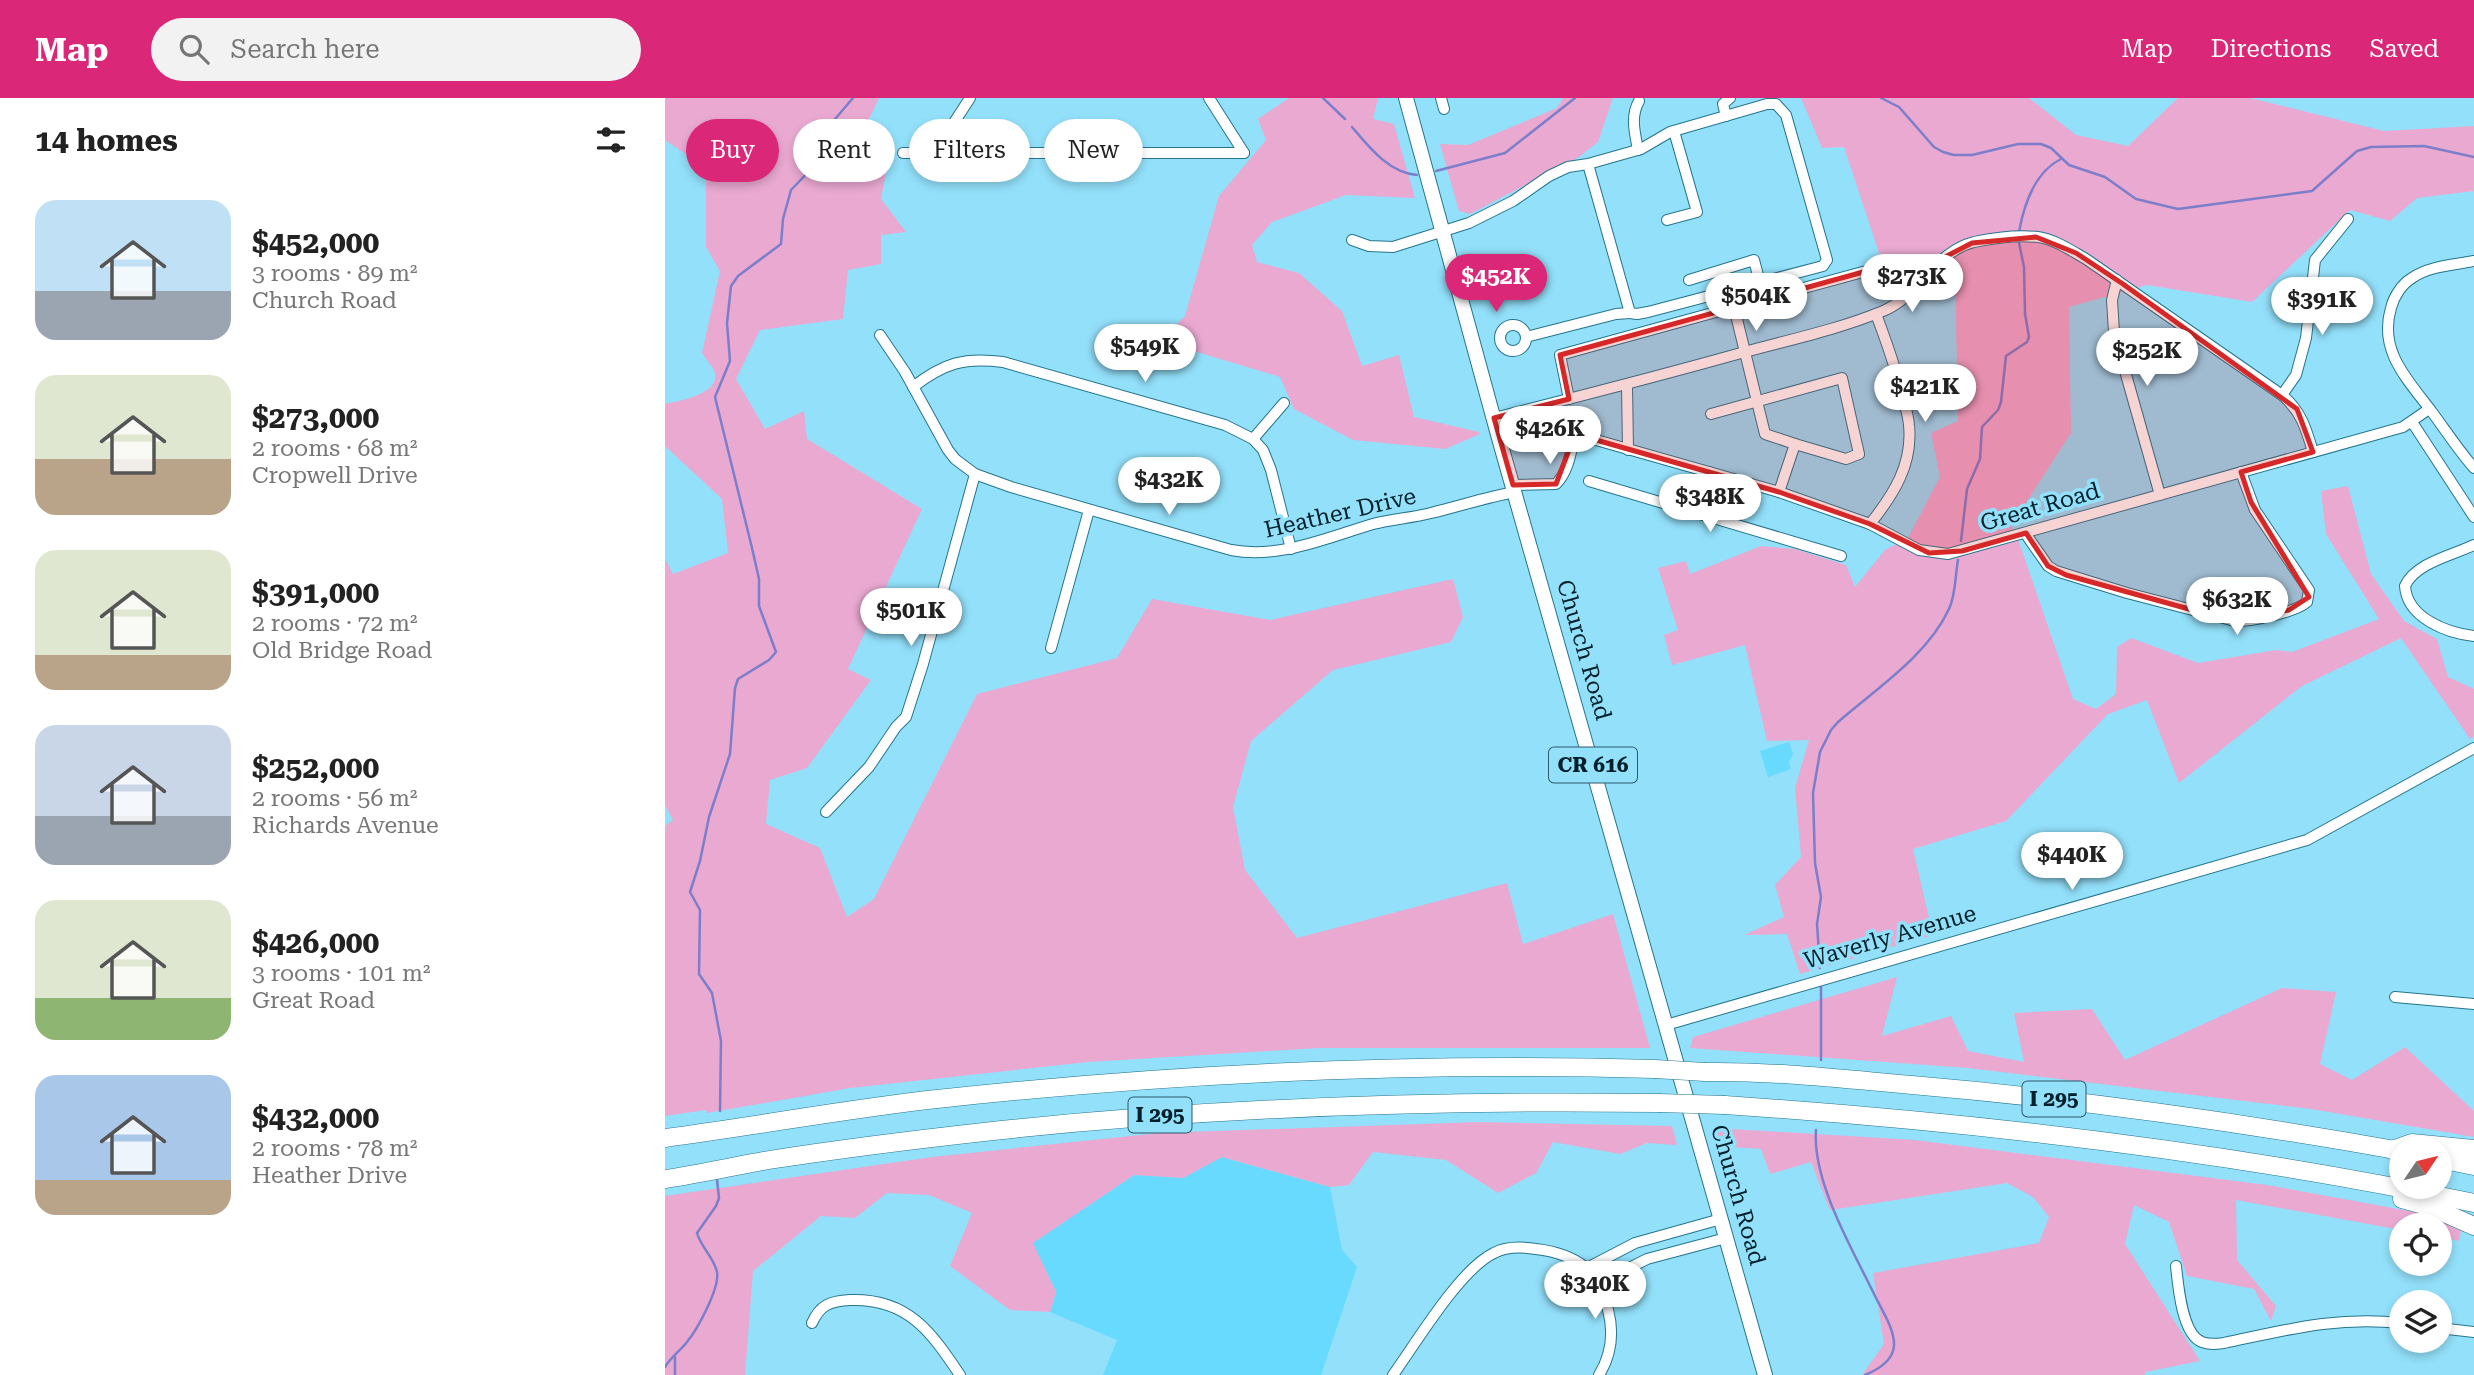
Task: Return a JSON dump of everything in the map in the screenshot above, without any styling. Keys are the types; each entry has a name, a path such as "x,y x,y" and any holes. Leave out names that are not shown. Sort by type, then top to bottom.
{"highway":[{"name":"I 295","path":"665,1138 924,1100 1152,1079 1394,1068 1549,1066 1862,1080 2034,1096 2219,1121 2389,1150"},
{"name":"I 295","path":"665,1179 847,1149 982,1132 1155,1116 1418,1102 1659,1103 1725,1105 1927,1120 2064,1135 2176,1149 2305,1170 2474,1203"},
{"path":"2452,1147 2474,1149"},
{"path":"2452,1162 2474,1166"},
{"path":"2305,1170 2431,1207 2474,1226"}],"main road":[{"name":"Church Road","path":"1406,98 1500,442 1765,1375"}],"street":[{"path":"956,119 970,98"},
{"path":"1030,154 1244,153 1209,98"},
{"path":"1726,116 1723,104 1730,98"},
{"path":"1638,150 1633,120 1639,101"},
{"path":"1352,240 1369,247 1392,247 1490,214 1568,167 1638,150 1674,131 1767,104 1776,104 1781,108 1786,115 1827,255 1827,261 1823,265 1637,314 1616,314 1526,337"},
{"path":"1667,220 1697,212 1674,131"},
{"path":"903,153 909,153"},
{"path":"1588,164 1630,313"},
{"path":"2282,395 2296,375 2306,338 2315,260 2348,219"},
{"path":"1495,418 1802,338 1876,314 1901,302 1943,258 1972,243 2036,237 2076,253 2282,395 2300,414 2313,452"},
{"path":"1689,280 1754,260 1760,283"},
{"path":"1569,399 1560,355 1907,260 1927,277"},
{"path":"2474,261 2441,267 2411,278 2395,298 2387,326 2389,350 2400,370 2474,468"},
{"path":"2117,280 2112,300 2114,332 2160,495"},
{"path":"1711,414 1757,401 1842,378 1859,454 1846,459 1765,434 1757,401 1734,307"},
{"path":"1870,524 1901,480 1910,441 1908,418 1898,380 1876,314"},
{"name":"Heather Drive","path":"880,335 948,450 975,474 1231,550 1266,553 1291,549 1375,524 1429,514 1515,488"},
{"path":"913,387 938,369 953,363 973,360 1003,362 1225,425 1253,439 1263,450 1271,470 1291,549"},
{"path":"1627,385 1628,450"},
{"path":"1253,439 1285,403"},
{"name":"Great Road","path":"1500,442 1552,429 1575,434 1779,492 1870,524 1919,550 1940,553 1962,551 2403,427 2429,409"},
{"path":"2412,422 2474,517"},
{"path":"1515,488 1556,484 1563,477 1575,434"},
{"path":"1779,492 1795,444"},
{"path":"1696,513 1709,472"},
{"path":"2025,533 2048,566 2056,571 2127,593 2235,621 2298,608 2307,602 2309,590 2251,502 2241,472"},
{"path":"826,812 869,767 906,717 975,474"},
{"path":"1589,481 1841,556"},
{"path":"1051,648 1089,510"},
{"path":"2474,545 2425,566 2412,575 2405,586 2408,600 2435,625 2474,636"},
{"name":"Waverly Avenue","path":"1666,1024 2307,840 2474,748"},
{"path":"2395,998 2474,1004"},
{"path":"1587,1268 1635,1243 1721,1219"},
{"path":"1598,1284 1647,1259 1726,1238"},
{"path":"1393,1375 1470,1270 1494,1252 1514,1247 1552,1251 1587,1268 1598,1284 1608,1309 1612,1329 1609,1351 1598,1375"},
{"path":"2176,1266 2186,1323 2192,1336 2199,1342 2211,1345 2224,1343 2325,1322 2389,1322"},
{"path":"812,1323 818,1309 829,1304 862,1300 887,1304 921,1324 960,1375"},
{"path":"2452,1329 2474,1332"}],"highlighted area":[{"path":"2036,237 2076,253 2297,409 2313,452 2241,472 2251,502 2309,597 2289,610 2225,619 2066,575 2048,566 2026,533 1962,551 1929,553 1870,524 1779,492 1575,434 1556,484 1513,485 1494,418 1569,399 1560,355 1907,260 1926,276 1943,258 1972,243"}],"shaded area":[{"path":"665,98 879,98 869,119 793,119 793,182 884,182 881,199 906,232 881,235 881,264 848,270 843,319 760,330 736,379 765,429 804,411 807,439 922,509 848,669 871,680 807,768 770,780 766,824 820,848 847,917 874,899 977,694 1117,658 1152,599 1270,620 1453,579 1463,617 1451,642 1333,670 1251,741 1233,807 1245,870 1297,938 1507,883 1523,944 1613,914 1650,1048 1319,1048 1088,1062 850,1088 707,1113 706,1110 665,1116 665,826 673,820 665,805 665,559 673,574 728,553 722,499 665,446 665,404 697,395 715,380 715,373 702,353 720,271 706,247 706,182 779,182 779,119 686,119 686,154 665,140"},
{"path":"1289,98 1378,98 1373,119 1394,124 1415,198 1346,195 1272,222 1252,245 1257,262 1299,273 1342,311 1362,366 1399,355 1414,417 1480,434 1445,449 1353,440 1294,409 1280,377 1160,341 1185,316 1219,196 1266,140 1258,119"},
{"path":"1563,98 1613,98 1598,142 1579,157 1470,214 1459,211 1440,144 1468,145 1557,108"},
{"path":"1801,98 2029,98 2076,135 2128,146 2178,98 2250,98 2384,131 2474,126 2474,191 2417,198 2390,221 2350,210 2252,302 2147,285 2069,307 2071,433 2011,526 2018,539 2073,699 2096,709 2116,694 2117,647 2131,638 2198,663 2276,650 2292,652 2379,619 2326,534 2321,491 2348,486 2371,574 2404,621 2437,639 2448,677 2474,689 2474,736 2470,739 2401,638 2302,686 2179,783 2147,700 2108,714 2006,821 1913,849 1933,935 1800,974 1787,934 1744,935 1784,917 1775,885 1801,857 1795,788 1809,740 1767,741 1745,645 1672,665 1664,635 1678,630 1658,568 1686,561 1690,574 1761,546 1795,549 1846,565 1855,587 1885,550 1908,538 1940,477 1931,433 1958,421 1955,270 1881,259 1844,147 1822,148"},
{"path":"1789,742 1793,754 1789,762 1791,769 1768,777 1760,751"},
{"path":"1897,977 1882,1036 1951,1016 1968,1051 2024,1062 2014,1013 2092,1009 2125,1060 2282,988 2336,992 2320,1064 2352,1080 2405,1047 2474,1111 2474,1137 2311,1109 1968,1068 1690,1048 1693,1037"},
{"path":"1478,1122 1672,1126 1677,1145 1647,1143 1620,1154 1553,1142 1536,1173 1498,1193 1446,1160 1373,1152 1349,1185 1330,1187 1222,1157 1183,1178 1134,1175 1033,1243 1056,1292 1050,1312 1010,1310 950,1266 972,1213 929,1195 887,1193 855,1218 821,1216 753,1271 745,1375 665,1375 665,1196 932,1157 1159,1133"},
{"path":"1713,1128 1915,1140 2267,1185 2420,1213 2389,1213 2389,1228 2236,1200 2237,1260 2276,1306 2271,1321 2254,1289 2187,1276 2169,1222 2134,1205 2125,1244 2200,1361 2145,1372 2145,1375 1862,1375 1884,1344 1873,1273 2039,1243 2049,1217 2033,1197 2007,1183 1830,1210 1811,1162 1770,1174 1761,1149 1719,1146"},
{"path":"1221,1157 1330,1187 1342,1250 1357,1267 1321,1375 1103,1375 1117,1340 1050,1312 1056,1292 1032,1243 1134,1175 1183,1178"},
{"path":"2452,1221 2462,1225 2459,1241 2452,1240"}],"waterway":[{"path":"720,1111 721,1041 712,993 699,974 700,910 690,892 709,817 730,754 738,679 769,660 776,652 759,606 759,579 715,397 730,361 727,323 731,286 738,276 781,244 783,219 791,190 822,155 830,125 853,98"},
{"path":"1323,98 1345,119"},
{"path":"1436,171 1505,153 1575,98"},
{"path":"1881,98 1899,107 1934,147 1943,152 1972,155 2018,144 2041,144 2051,148 2069,165 2105,177 2136,199 2178,209 2312,191 2357,151 2371,147 2424,146 2474,157"},
{"path":"1352,127 1389,164 1417,175"},
{"path":"2019,232 2032,190 2044,172 2061,159"},
{"path":"1961,541 1967,489 1980,459 1982,427 1998,410 2001,402 2006,356 2027,342 2029,337 2025,314 2024,267 2018,238"},
{"path":"1820,968 1817,924 1821,897 1815,863 1813,793 1820,752 1838,722 1900,670 1940,626 1951,603 1958,560"},
{"path":"1821,985 1821,1060"},
{"path":"1816,1130 1816,1150 1827,1193 1894,1340 1893,1351 1888,1360 1865,1375"},
{"path":"665,1367 696,1328 715,1288 717,1272 697,1233 716,1206 719,1198 717,1180"},
{"path":"675,1357 675,1375"}]}
